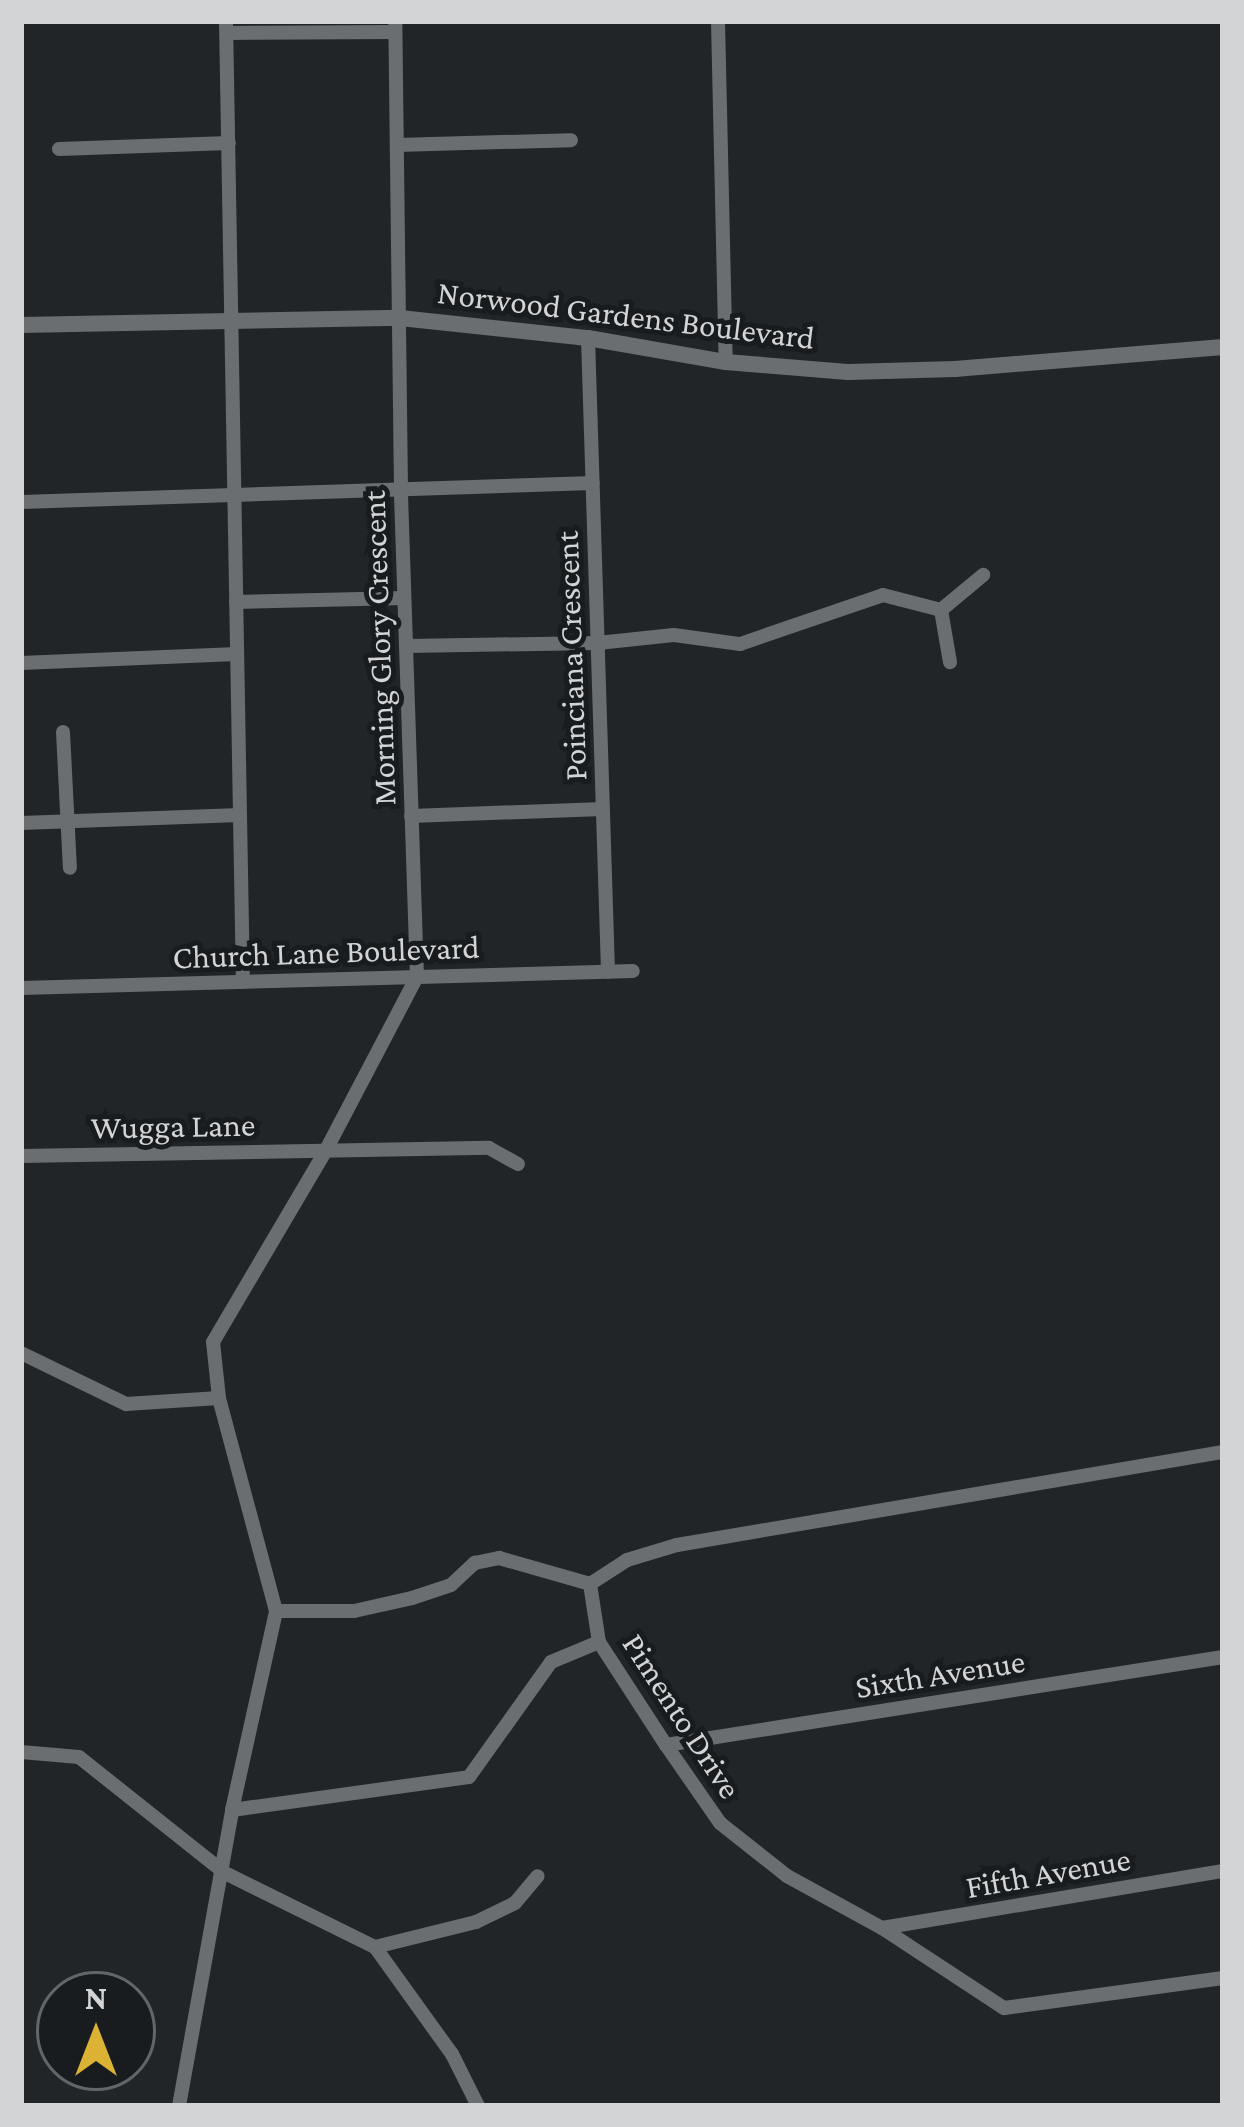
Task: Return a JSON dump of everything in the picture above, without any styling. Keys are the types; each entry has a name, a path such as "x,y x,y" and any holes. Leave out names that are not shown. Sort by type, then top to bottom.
{"street":[{"path":"718,21 726,362"},
{"path":"243,982 227,27 395,27"},
{"name":"Morning Glory Crescent","path":"395,27 401,489 417,977"},
{"path":"397,145 571,140"},
{"path":"59,149 229,143"},
{"name":"Norwood Gardens Boulevard","path":"21,325 232,317 400,318 588,338 726,362 848,372 955,369 1223,347"},
{"name":"Poinciana Crescent","path":"588,338 608,972"},
{"path":"21,502 593,483"},
{"path":"941,610 983,575"},
{"path":"406,646 598,643 674,635 740,644 883,595 941,610"},
{"path":"236,602 404,598"},
{"path":"941,610 950,662"},
{"path":"21,662 237,654"},
{"path":"63,732 70,868"},
{"path":"412,816 603,809"},
{"path":"21,823 240,814"},
{"name":"Church Lane Boulevard","path":"21,988 633,971"},
{"path":"179,2106 225,1873 232,1810 276,1611 219,1398 213,1342 326,1150 417,977"},
{"name":"Wugga Lane","path":"21,1156 489,1148 518,1164"},
{"path":"21,1353 126,1404 219,1398"},
{"path":"276,1611 354,1611 412,1598 451,1585 475,1563 499,1558 590,1584 627,1560 676,1545 1223,1452"},
{"name":"Pimento Drive","path":"590,1584 599,1642 666,1745 720,1823 788,1876 882,1928 1004,2008 1223,1978"},
{"path":"232,1810 469,1777 551,1662 599,1642"},
{"name":"Sixth Avenue","path":"666,1745 1223,1657"},
{"path":"21,1752 79,1757 225,1873 375,1947 452,2054 478,2106"},
{"name":"Fifth Avenue","path":"882,1928 1223,1871"},
{"path":"375,1947 476,1922 515,1903 538,1876"}]}
